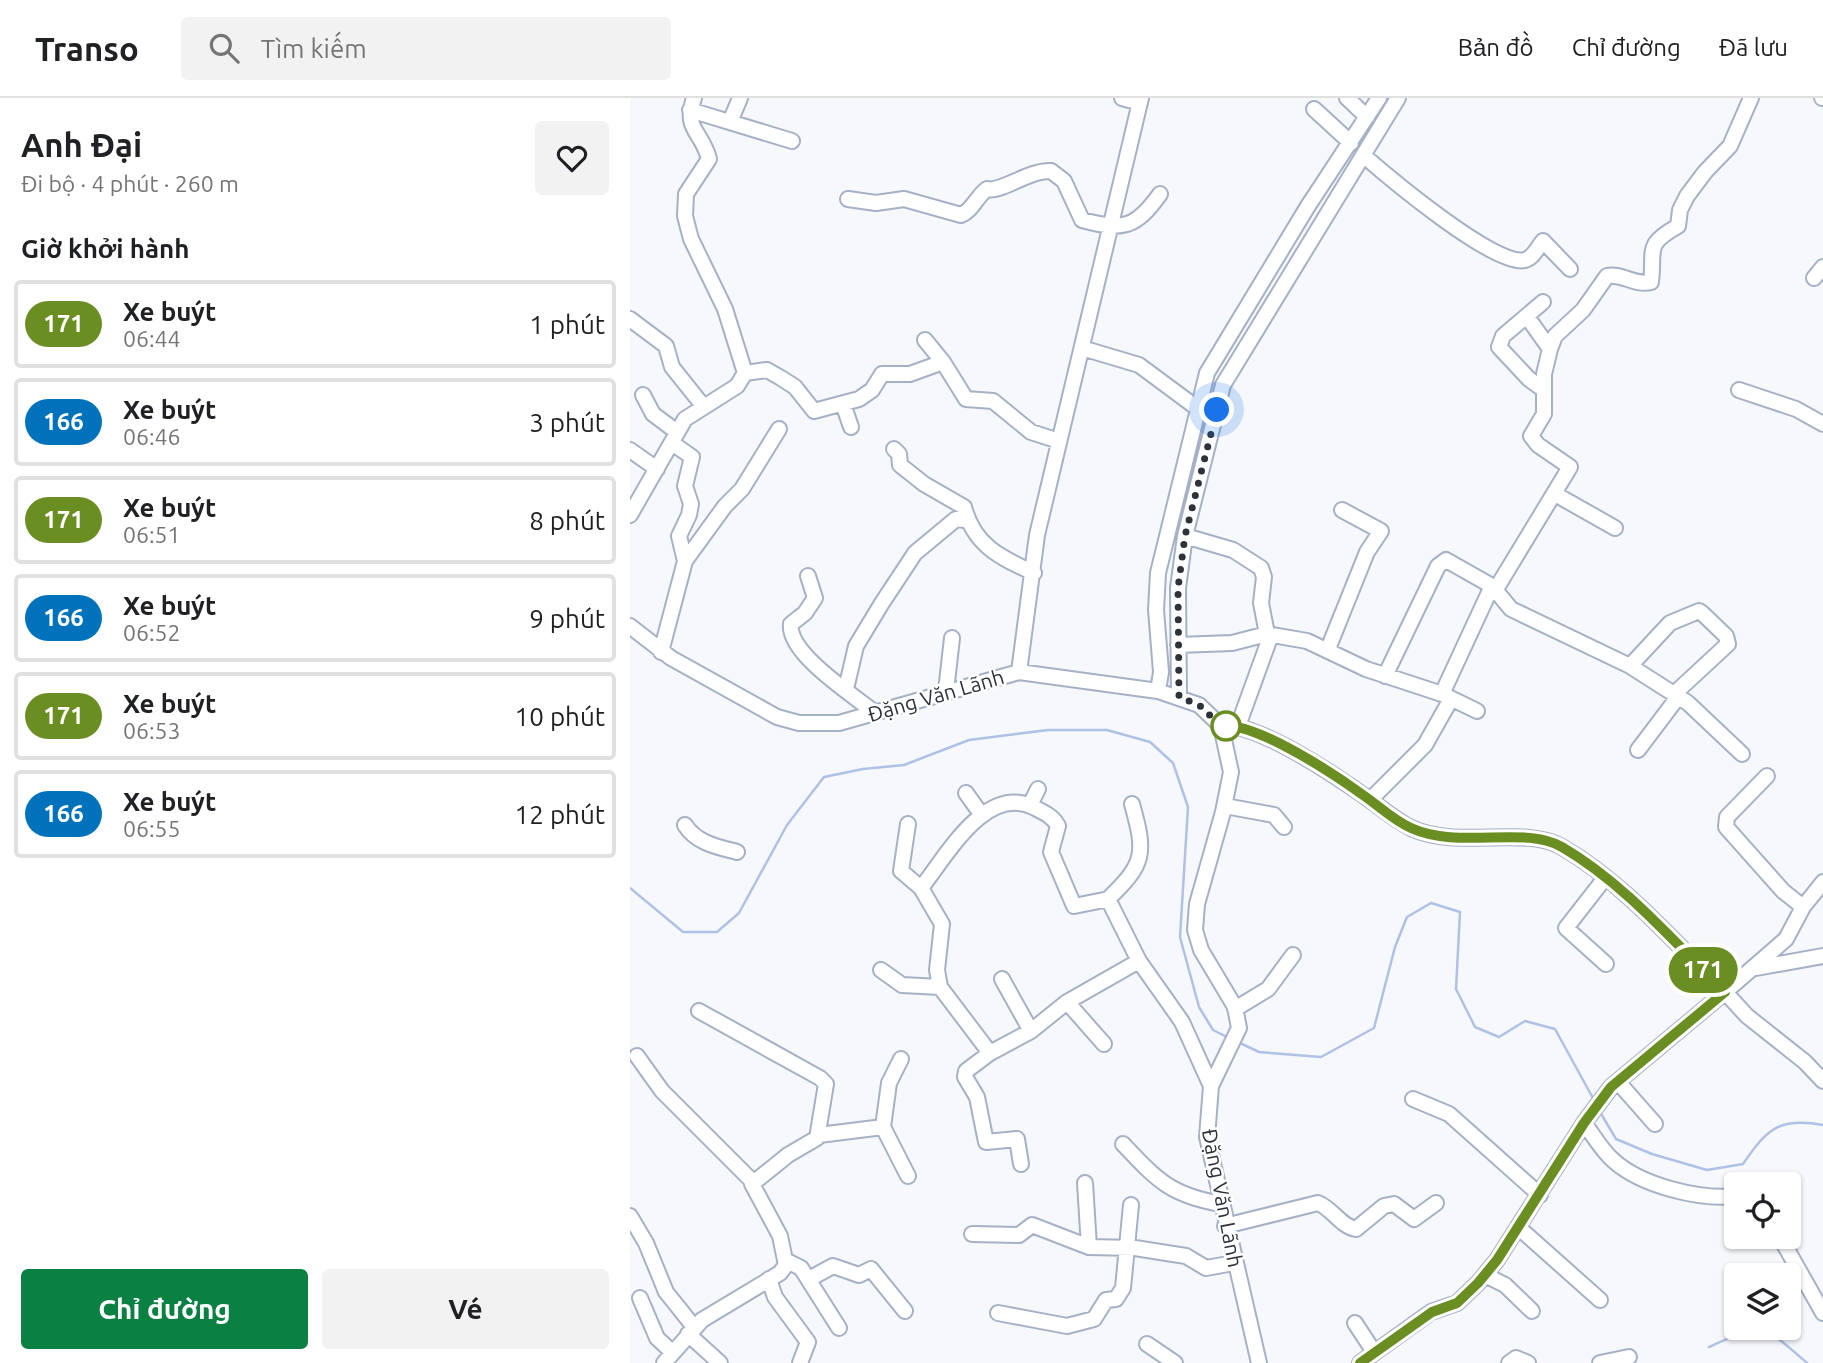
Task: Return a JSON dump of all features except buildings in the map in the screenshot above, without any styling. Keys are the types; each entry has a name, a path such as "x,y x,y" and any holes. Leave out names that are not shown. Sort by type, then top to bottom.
{"street":[{"path":"730,122 740,98"},
{"path":"1019,672 1037,535 1140,101 1122,98"},
{"path":"1347,98 1367,117"},
{"path":"1158,691 1161,672 1156,610 1157,573 1205,379 1224,341 1379,98"},
{"path":"1179,697 1178,588 1185,536 1223,385 1398,98"},
{"path":"1370,800 1425,745 1494,587 1570,467 1538,445 1531,436 1543,419 1545,362 1555,336 1583,310 1607,276 1615,274 1633,282 1651,282 1651,253 1654,243 1678,226 1682,204 1704,172 1730,146 1751,98"},
{"path":"630,515 685,419 737,386 745,373 724,309 691,239 685,216 686,194 709,159 703,142 690,124 692,104 730,122 792,141"},
{"path":"1314,109 1351,143"},
{"path":"1363,155 1459,231 1514,260 1525,260 1543,241 1570,269"},
{"path":"848,199 876,203 904,199 961,215 988,189 996,191 1026,174 1051,171 1064,181 1082,220 1111,224 1136,223 1160,194"},
{"path":"1544,302 1528,318 1503,336 1499,347 1529,379 1544,390"},
{"path":"1528,318 1550,349"},
{"path":"630,319 666,345 671,367 704,407"},
{"path":"925,340 943,362 966,399 993,401 1031,432 1059,441"},
{"path":"1082,348 1139,365 1198,408"},
{"path":"745,373 767,370 795,387 814,411 844,404 868,393 882,374 910,374 943,362"},
{"path":"1205,379 1223,385"},
{"path":"1739,390 1796,409 1823,424"},
{"path":"643,396 653,414 692,457 685,486 691,503 680,536 685,561"},
{"path":"844,404 851,427"},
{"path":"662,652 685,561 709,526 742,489 779,429"},
{"path":"894,449 900,457 900,465 924,484 964,507 965,520 981,541 999,557 1034,573"},
{"path":"630,450 657,469"},
{"path":"1555,494 1615,528"},
{"path":"1328,649 1367,552 1381,531 1342,510"},
{"path":"846,689 856,646 915,554 956,519 965,520"},
{"path":"1185,536 1233,550 1261,568 1264,577 1261,603 1269,634 1238,726"},
{"path":"1385,676 1442,561 1451,562 1494,587 1515,611 1630,666 1701,712 1742,754"},
{"path":"808,576 815,600 791,624 791,636 807,658 874,712"},
{"path":"1630,666 1670,623 1699,611 1726,636 1728,644 1676,696 1638,750"},
{"name":"Đặng Văn Lãnh","path":"630,627 662,652 752,704 790,722 832,724 1019,672 1158,691 1199,705 1221,726"},
{"path":"1178,645 1231,643 1269,634 1328,649 1385,676 1477,711"},
{"path":"946,691 952,638"},
{"path":"1293,955 1268,989 1235,1009 1201,950 1195,920 1231,772 1221,726 1238,726 1295,754 1370,800 1401,823 1436,836 1455,839 1532,838 1552,842 1605,878 1747,1016 1802,1059 1823,1081"},
{"path":"1766,776 1727,817 1726,827 1783,891 1803,907"},
{"path":"1030,805 1038,789"},
{"path":"966,793 981,814"},
{"path":"921,888 981,814 995,804 1016,801 1030,805 1054,819 1058,826 1051,852 1074,906 1107,900 1138,868 1140,834 1132,804"},
{"path":"1224,806 1274,815 1284,827"},
{"path":"908,824 901,871 921,888 942,924 937,970 940,987 990,1053"},
{"path":"685,825 691,834 702,841 737,852"},
{"path":"1605,878 1566,928 1606,964"},
{"path":"1360,1363 1378,1355 1432,1312 1457,1303 1485,1275 1540,1195 1584,1123 1614,1084 1756,968 1786,939 1803,907 1823,881"},
{"path":"1107,900 1139,961 1182,1022 1212,1086"},
{"path":"1756,968 1823,956"},
{"path":"1021,1164 1017,1139 986,1142 977,1097 965,1077 970,1067 1031,1031 1067,1002 1139,961"},
{"path":"881,970 902,985 940,987"},
{"path":"1002,979 1031,1031"},
{"path":"1067,1002 1104,1044"},
{"name":"Đặng Văn Lãnh","path":"1235,1009 1239,1028 1212,1086 1207,1136 1225,1226 1259,1363"},
{"path":"699,1011 825,1081 819,1135"},
{"path":"638,1056 662,1091 753,1182"},
{"path":"901,1059 889,1083 883,1127 908,1176"},
{"path":"1614,1084 1655,1124"},
{"path":"1413,1099 1449,1114 1540,1195"},
{"path":"1584,1123 1613,1160 1634,1174 1693,1196 1724,1196"},
{"path":"839,1328 801,1268 788,1261 780,1236 752,1187 753,1182 819,1135 883,1127"},
{"path":"1124,1144 1156,1180 1186,1195 1221,1204"},
{"path":"1084,1183 1089,1247"},
{"path":"1225,1226 1318,1203 1332,1211 1348,1228 1356,1229 1384,1206 1394,1204 1414,1219 1436,1203"},
{"path":"998,1313 1067,1326 1088,1323 1098,1314 1106,1300 1119,1296 1126,1277 1131,1205"},
{"path":"630,1216 646,1243 666,1292 691,1330 720,1363"},
{"path":"972,1234 1019,1235 1032,1225 1089,1247 1128,1248 1186,1256 1206,1268 1234,1263"},
{"path":"1518,1227 1600,1300"},
{"path":"1787,1249 1823,1312"},
{"path":"640,1298 668,1358 691,1330 780,1273 788,1261"},
{"path":"809,1279 833,1265 859,1275 871,1269 905,1311"},
{"path":"1485,1275 1505,1285 1532,1311"},
{"path":"769,1279 775,1297 808,1342 800,1363"},
{"path":"1355,1324 1378,1355"},
{"path":"1147,1343 1175,1363"},
{"path":"1600,1363 1629,1357"},
{"path":"1509,1363 1516,1359 1528,1363"}],"waterway":[{"path":"630,888 683,932 717,932 739,913 787,825 824,777 863,769 904,765 969,740 1048,730 1107,730 1150,742 1173,763 1188,807 1180,937 1199,1007 1213,1030 1229,1038"},
{"path":"1238,1042 1259,1052 1321,1057 1374,1028 1395,947 1407,917 1431,903 1460,912 1456,989 1475,1027 1499,1037 1525,1021 1555,1029 1594,1100"},
{"path":"1600,1112 1616,1139 1652,1154 1707,1170 1743,1164 1759,1142 1776,1128 1795,1123 1823,1125"},
{"path":"1709,1347 1741,1334 1762,1331 1781,1341 1807,1363"}],"bus line":[{"name":"171","path":"1221,726 1238,726 1264,737 1360,792 1378,808 1420,832 1455,839 1532,838 1558,845 1605,878 1725,992 1636,1069 1611,1087 1584,1123 1497,1260 1478,1283 1457,1303 1432,1312 1360,1363"}],"route":[{"path":"1217,410 1185,536 1178,588 1179,697 1199,705 1221,726 1230,725 1226,726"}]}
